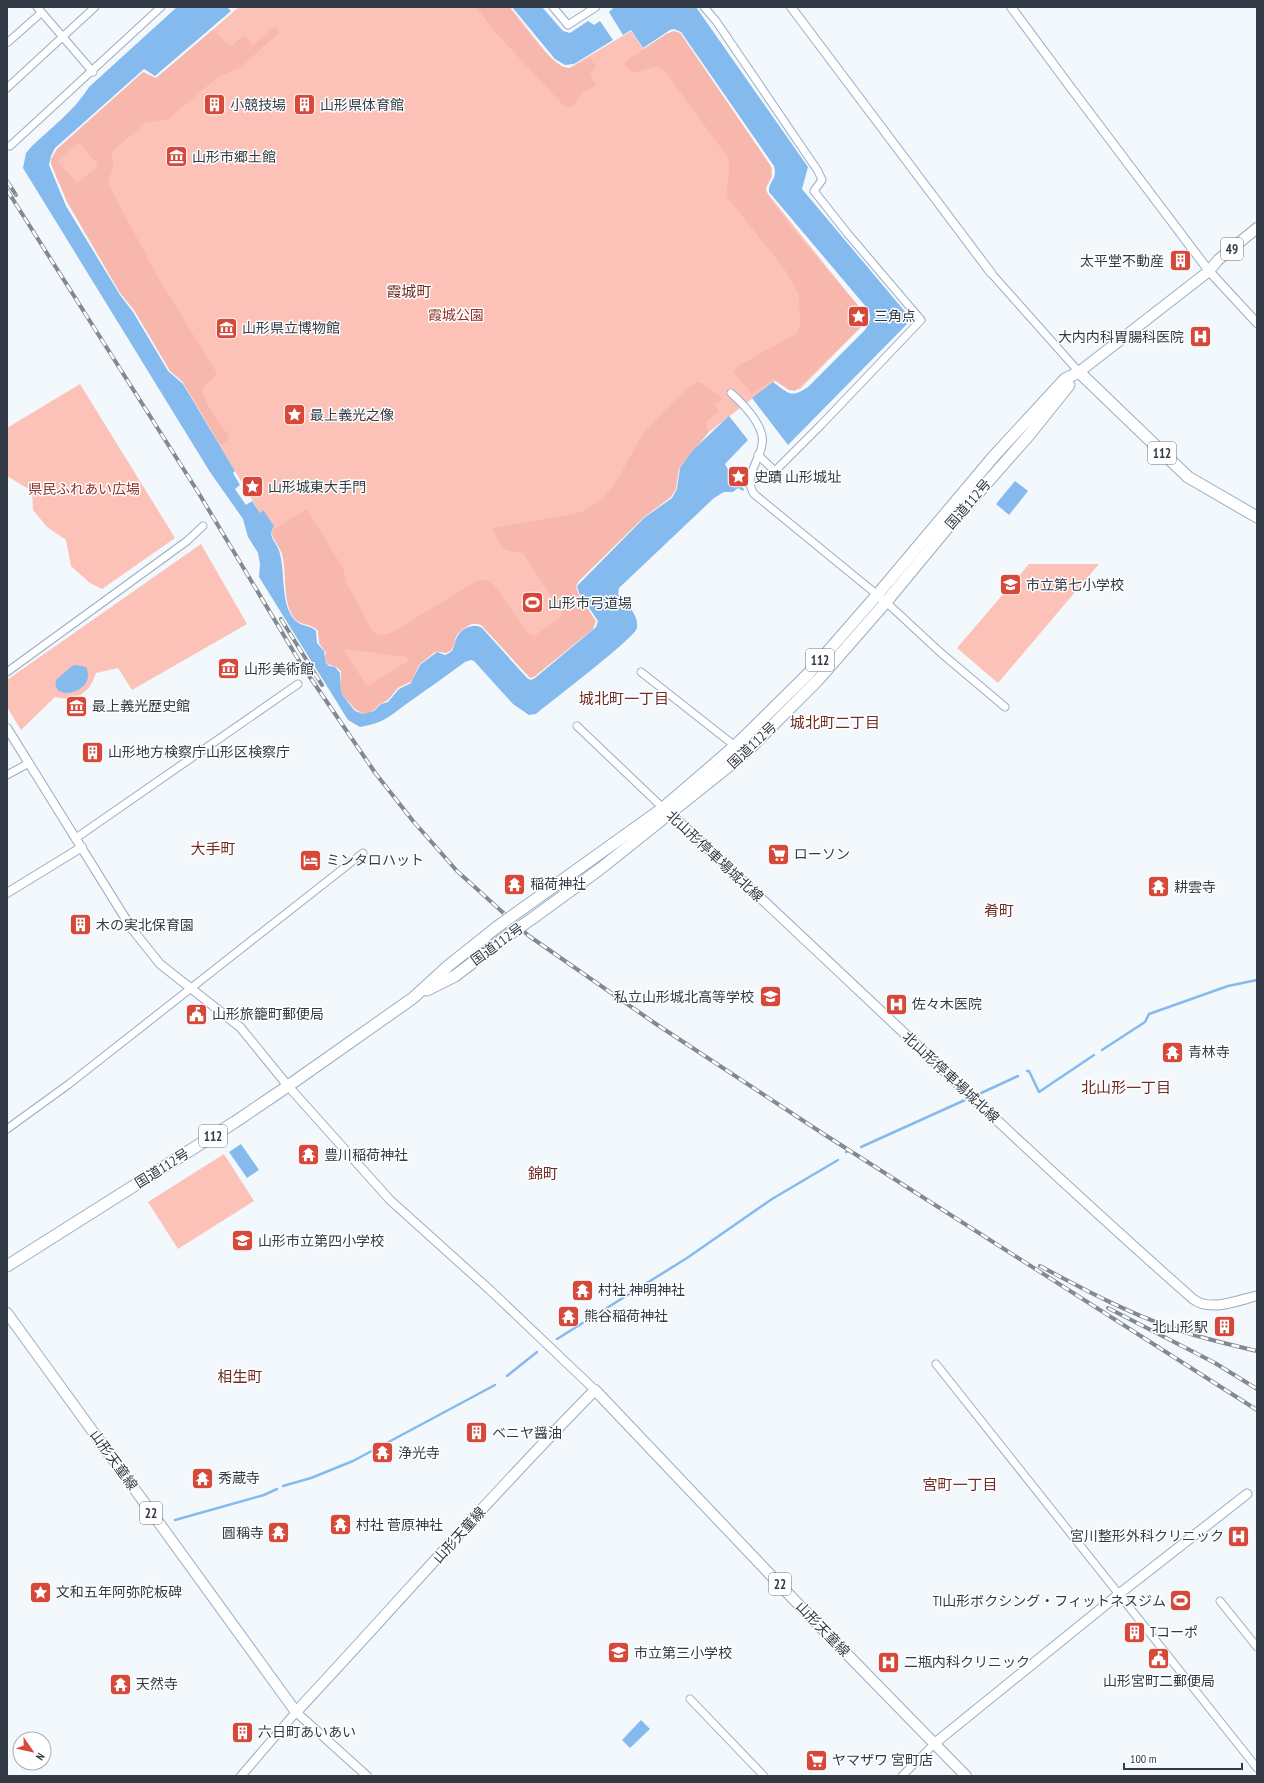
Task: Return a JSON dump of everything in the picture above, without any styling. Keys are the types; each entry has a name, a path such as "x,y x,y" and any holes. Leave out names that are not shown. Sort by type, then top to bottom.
{"highway":[{"name":"112","path":"1079,372 1188,477 1257,517"},
{"name":"国道112号","path":"413,998 455,976 507,936 600,869 667,811 809,673 877,596 994,456 1065,379 1079,372"},
{"name":"国道112号","path":"7,1266 235,1122 288,1086 413,998 448,966 497,927 667,811 744,754 818,680 886,602 953,521 1029,435 1079,372"}],"main road":[{"name":"49","path":"1079,372 1209,271 1218,260 1257,228"},
{"name":"49","path":"1209,271 1222,265 1257,237"},
{"name":"北山形停車場城北線","path":"667,811 781,916 939,1068 1125,1240 1192,1299 1200,1304 1208,1306 1257,1296"},
{"name":"山形天童線","path":"7,1313 296,1712 382,1620 545,1440 595,1390 801,1607 966,1776"},
{"path":"934,1743 1119,1594 1247,1494"}],"street":[{"path":"7,88 95,7"},
{"path":"7,146 10,146 93,72 161,7"},
{"path":"553,7 568,25 596,7"},
{"path":"704,7 716,21 818,171 822,180 814,191 848,234 921,320 822,425 775,471 758,455"},
{"path":"791,7 991,273 1079,372"},
{"path":"1011,7 1070,88 1209,271 1257,322"},
{"path":"7,43 39,10 93,72"},
{"path":"731,393 745,406 762,432 762,441 749,481 754,494 886,602 941,653 1005,707"},
{"path":"7,672 187,541 202,526"},
{"path":"641,672 735,746"},
{"path":"76,838 298,684"},
{"path":"577,726 667,811"},
{"path":"7,728 137,935 160,964 240,1027 288,1086 390,1200 491,1291 595,1390"},
{"path":"7,775 29,763"},
{"path":"7,893 82,847"},
{"path":"7,1129 69,1084 364,853"},
{"path":"936,1364 1257,1768"},
{"path":"1220,1601 1257,1648"},
{"path":"690,1699 764,1776"},
{"path":"241,1776 296,1712 367,1776"},
{"path":"902,1776 934,1743"}],"green space":[{"name":"霞城公園","path":"239,7 510,7 556,65 569,68 631,31 643,49 673,31 680,33 772,168 771,179 765,190 863,312 862,326 800,389 789,390 775,381 709,432 643,513 574,586 595,622 533,677 480,623 474,622 427,656 371,701 183,383 56,177 57,150 144,72 155,79"},
{"name":"県民ふれあい広場","path":"80,384 175,538 102,589 90,583 71,566 66,540 47,527 33,510 32,491 7,476 7,428"},
{"path":"201,544 247,624 132,690 118,668 96,673 86,691 76,697 55,697 21,730 7,707 7,680"},
{"path":"1029,564 1099,564 998,683 957,648"},
{"path":"224,1154 254,1201 178,1249 148,1202"}],"shaded area":[{"path":"476,7 509,7 546,53 563,66 569,68 589,58 591,59 596,67 590,74 596,83 595,86 582,93 572,107 565,107 494,31"},
{"path":"275,26 279,33 241,67 218,77 167,120 146,122 112,152 113,167 108,183 157,276 217,373 205,385 203,394 205,400 229,436 228,440 220,444 183,382 170,371 134,310 120,293 67,202 51,164 51,159 57,149 143,72 156,78 213,30 232,46 242,36 245,36 252,44 255,44","holes":["78,143 81,144 97,164 97,167 77,183 58,162 58,160"]},
{"path":"674,31 680,33 770,165 772,176 766,189 779,211 864,312 864,320 861,327 795,391 789,390 774,379 752,394 734,373 738,366 797,333 800,324 799,295 785,270 727,197 729,168 728,158 665,71 657,66 632,73 624,64 626,61 666,34"},
{"path":"700,382 721,397 722,399 715,405 719,412 706,422 708,433 692,450 679,468 676,489 671,497 643,518 579,581 576,586 578,594 596,621 593,629 534,677 530,678 482,626 479,624 471,624 460,630 455,639 454,646 450,651 446,653 435,652 419,665 412,681 398,688 388,700 380,704 369,713 364,714 356,710 343,696 341,691 341,671 336,667 327,664 325,657 326,653 319,643 318,631 315,628 296,621 290,611 286,595 282,554 272,535 274,529 307,510 343,568 347,584 373,632 380,636 391,633 477,581 485,580 494,585 529,634 534,636 560,618 562,613 523,553 505,549 493,531 494,528 578,513 600,500 615,483 643,435 666,409 692,385","holes":["346,649 407,657 408,661 369,685 366,685 344,650"]}],"water":[{"path":"177,7 227,7 231,11 155,76 144,69 55,148 49,165 66,206 120,295 133,312 168,371 183,384 235,471 233,473 240,485 235,489 246,505 252,501 260,513 263,510 274,526 271,533 279,550 282,562 285,596 289,611 295,621 316,631 317,643 324,651 326,663 329,666 335,667 340,673 341,691 343,696 355,711 364,714 374,711 381,704 388,702 399,689 411,683 420,665 437,652 445,655 451,652 461,631 472,626 479,626 482,628 527,678 531,680 535,678 596,627 598,621 579,593 577,586 644,518 672,498 677,489 680,468 693,450 729,416 748,440 725,464 732,477 744,489 743,491 738,488 733,492 724,492 714,498 619,588 618,594 636,618 637,628 633,634 536,714 529,715 513,704 474,661 471,660 465,662 393,714 377,723 360,727 348,720 259,577 260,564 258,553 248,537 243,519 210,472 23,168 26,153 32,146 70,111 89,87"},
{"path":"512,7 542,7 563,31 570,33 588,21 594,25 600,21 613,40 574,64 565,65 555,59"},
{"path":"614,7 696,7 808,167 802,189 907,314 908,323 788,445 752,398 773,382 786,392 793,394 808,387 865,330 870,319 869,311 769,192 770,185 775,174 774,166 681,32 674,29 670,30 643,48 631,30 623,35 609,12"},
{"path":"1015,481 1028,491 1009,515 996,504"},
{"path":"76,665 86,667 88,676 86,683 80,689 73,692 66,693 60,691 56,687 56,680 72,666"},
{"path":"241,1144 259,1170 247,1178 229,1152"},
{"path":"641,1720 650,1729 630,1748 622,1740"}],"waterway":[{"path":"1102,1050 1145,1022 1149,1014 1228,986 1257,980"},
{"path":"1027,1071 1029,1071 1039,1092 1094,1055"},
{"path":"979,1094 1018,1076"},
{"path":"861,1147 965,1100"},
{"path":"557,1339 687,1258 772,1199 838,1160"},
{"path":"507,1376 537,1352"},
{"path":"283,1486 311,1478 353,1461 495,1385"},
{"path":"175,1520 264,1495 277,1489"}],"railway":[{"path":"7,181 16,195"},
{"path":"7,190 198,492 301,664 376,774 413,821 457,871 529,936 656,1024 822,1133 1257,1410"},
{"path":"281,619 322,685"},
{"path":"1040,1266 1105,1300 1155,1322 1214,1341 1257,1351"},
{"path":"1108,1308 1215,1363 1257,1389"}],"place":[{"name":"小競技場","path":"214,105"},
{"name":"山形県体育館","path":"304,105"},
{"name":"山形市郷土館","path":"177,157"},
{"name":"太平堂不動産","path":"1180,261"},
{"name":"三角点","path":"858,316"},
{"name":"山形県立博物館","path":"226,328"},
{"name":"大内内科胃腸科医院","path":"1200,337"},
{"name":"最上義光之像","path":"295,415"},
{"name":"史蹟 山形城址","path":"738,477"},
{"name":"山形城東大手門","path":"253,487"},
{"name":"市立第七小学校","path":"1011,585"},
{"name":"山形市弓道場","path":"533,603"},
{"name":"山形美術館","path":"228,669"},
{"name":"最上義光歴史館","path":"77,706"},
{"name":"山形地方検察庁山形区検察庁","path":"93,752"},
{"name":"ローソン","path":"778,854"},
{"name":"ミンタロハット","path":"311,860"},
{"name":"稲荷神社","path":"515,884"},
{"name":"耕雲寺","path":"1158,887"},
{"name":"木の実北保育園","path":"80,925"},
{"name":"私立山形城北高等学校","path":"770,997"},
{"name":"佐々木医院","path":"897,1004"},
{"name":"山形旅籠町郵便局","path":"196,1014"},
{"name":"青林寺","path":"1173,1052"},
{"name":"豊川稲荷神社","path":"309,1155"},
{"name":"山形市立第四小学校","path":"242,1241"},
{"name":"村社 神明神社","path":"583,1290"},
{"name":"熊谷稲荷神社","path":"568,1316"},
{"name":"北山形駅","path":"1224,1327"},
{"name":"ベニヤ醤油","path":"477,1433"},
{"name":"浄光寺","path":"382,1453"},
{"name":"秀蔵寺","path":"202,1478"},
{"name":"村社 菅原神社","path":"341,1525"},
{"name":"圓稱寺","path":"279,1533"},
{"name":"宮川整形外科クリニック","path":"1239,1536"},
{"name":"文和五年阿弥陀板碑","path":"41,1592"},
{"name":"TI山形ボクシング・フィットネスジム","path":"1181,1601"},
{"name":"Tコーポ","path":"1134,1632"},
{"name":"市立第三小学校","path":"618,1653"},
{"name":"山形宮町二郵便局","path":"1159,1659"},
{"name":"二瓶内科クリニック","path":"888,1662"},
{"name":"天然寺","path":"121,1684"},
{"name":"六日町あいあい","path":"242,1732"},
{"name":"ヤマザワ 宮町店","path":"817,1760"}],"district":[{"name":"霞城町","path":"409,291"},
{"name":"城北町一丁目","path":"624,698"},
{"name":"城北町二丁目","path":"835,722"},
{"name":"大手町","path":"213,848"},
{"name":"肴町","path":"999,910"},
{"name":"北山形一丁目","path":"1126,1087"},
{"name":"錦町","path":"543,1173"},
{"name":"相生町","path":"240,1376"},
{"name":"宮町一丁目","path":"960,1484"}]}
